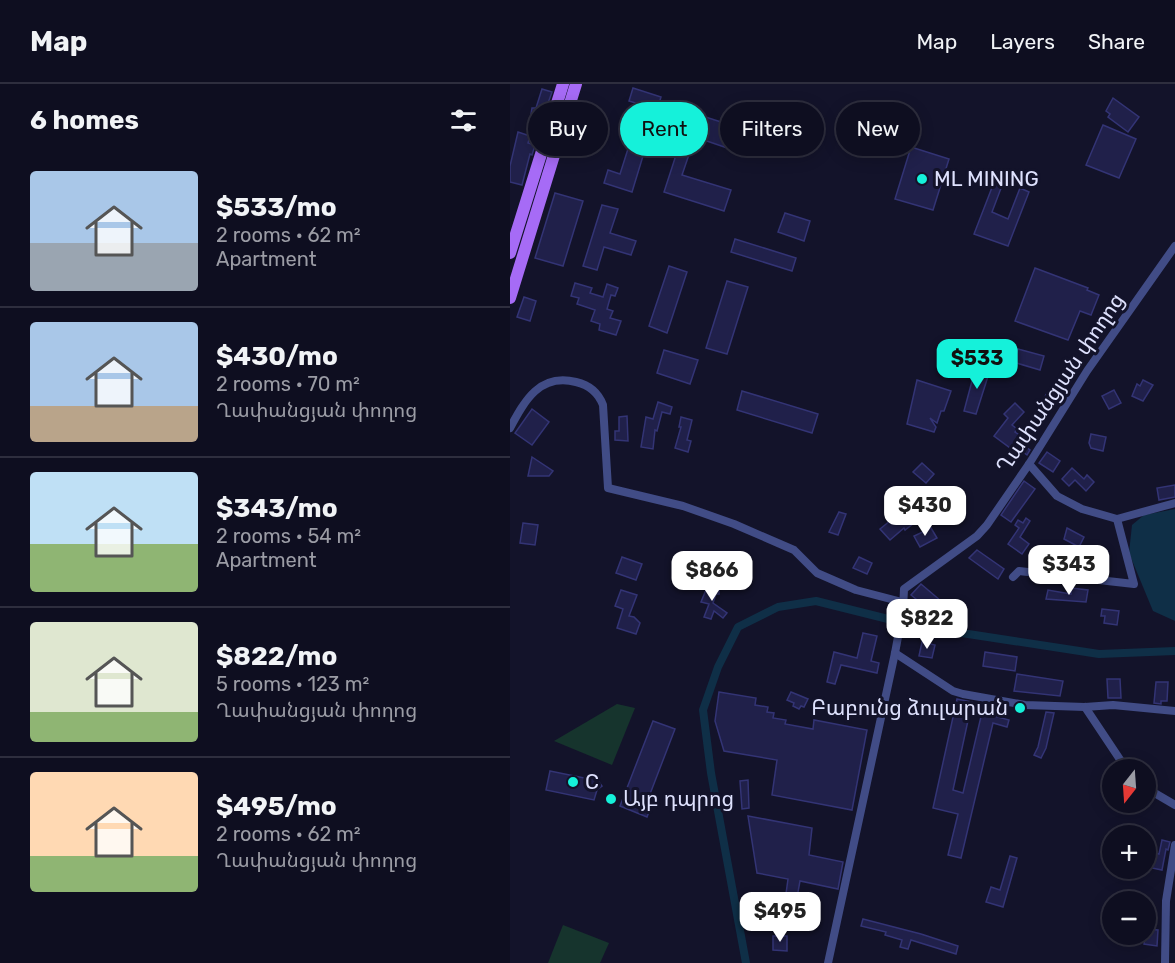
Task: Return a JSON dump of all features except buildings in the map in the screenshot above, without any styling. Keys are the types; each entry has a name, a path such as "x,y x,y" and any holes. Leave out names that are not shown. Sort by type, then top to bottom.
{"main road":[{"path":"510,298 563,84"},
{"path":"510,253 576,84"}],"street":[{"name":"Ղափանցյան փողոց","path":"902,606 904,589 976,536 987,525 1029,464 1087,371 1175,246"},
{"path":"510,428 519,411 537,390 550,380 564,379 585,384 599,394 603,405 608,488 683,506 734,524 794,550 817,573 902,606 895,653 828,963"},
{"path":"1029,464 1057,496 1082,509 1117,519 1175,503"},
{"path":"1013,577 1020,571 1134,584 1117,519"},
{"path":"895,653 953,691 963,694 1024,705 1085,707 1113,705 1175,711"},
{"path":"1085,707 1120,759"},
{"path":"1156,794 1175,805"},
{"path":"1165,963 1175,845"}],"green space":[{"path":"617,704 635,708 612,765 554,741"},
{"path":"563,925 609,943 600,963 548,963"}],"water":[{"path":"1175,509 1175,621 1153,611 1129,553 1132,525 1144,515"}],"waterway":[{"path":"746,963 711,773 703,710 718,667 738,627 778,607 816,601 916,626 1099,654 1175,651"}],"place":[{"name":"ML MINING","path":"922,179"},
{"name":"Բաբունց ձուլարան","path":"1020,708"},
{"name":"C","path":"573,782"},
{"name":"Այբ դպրոց","path":"611,799"}]}
